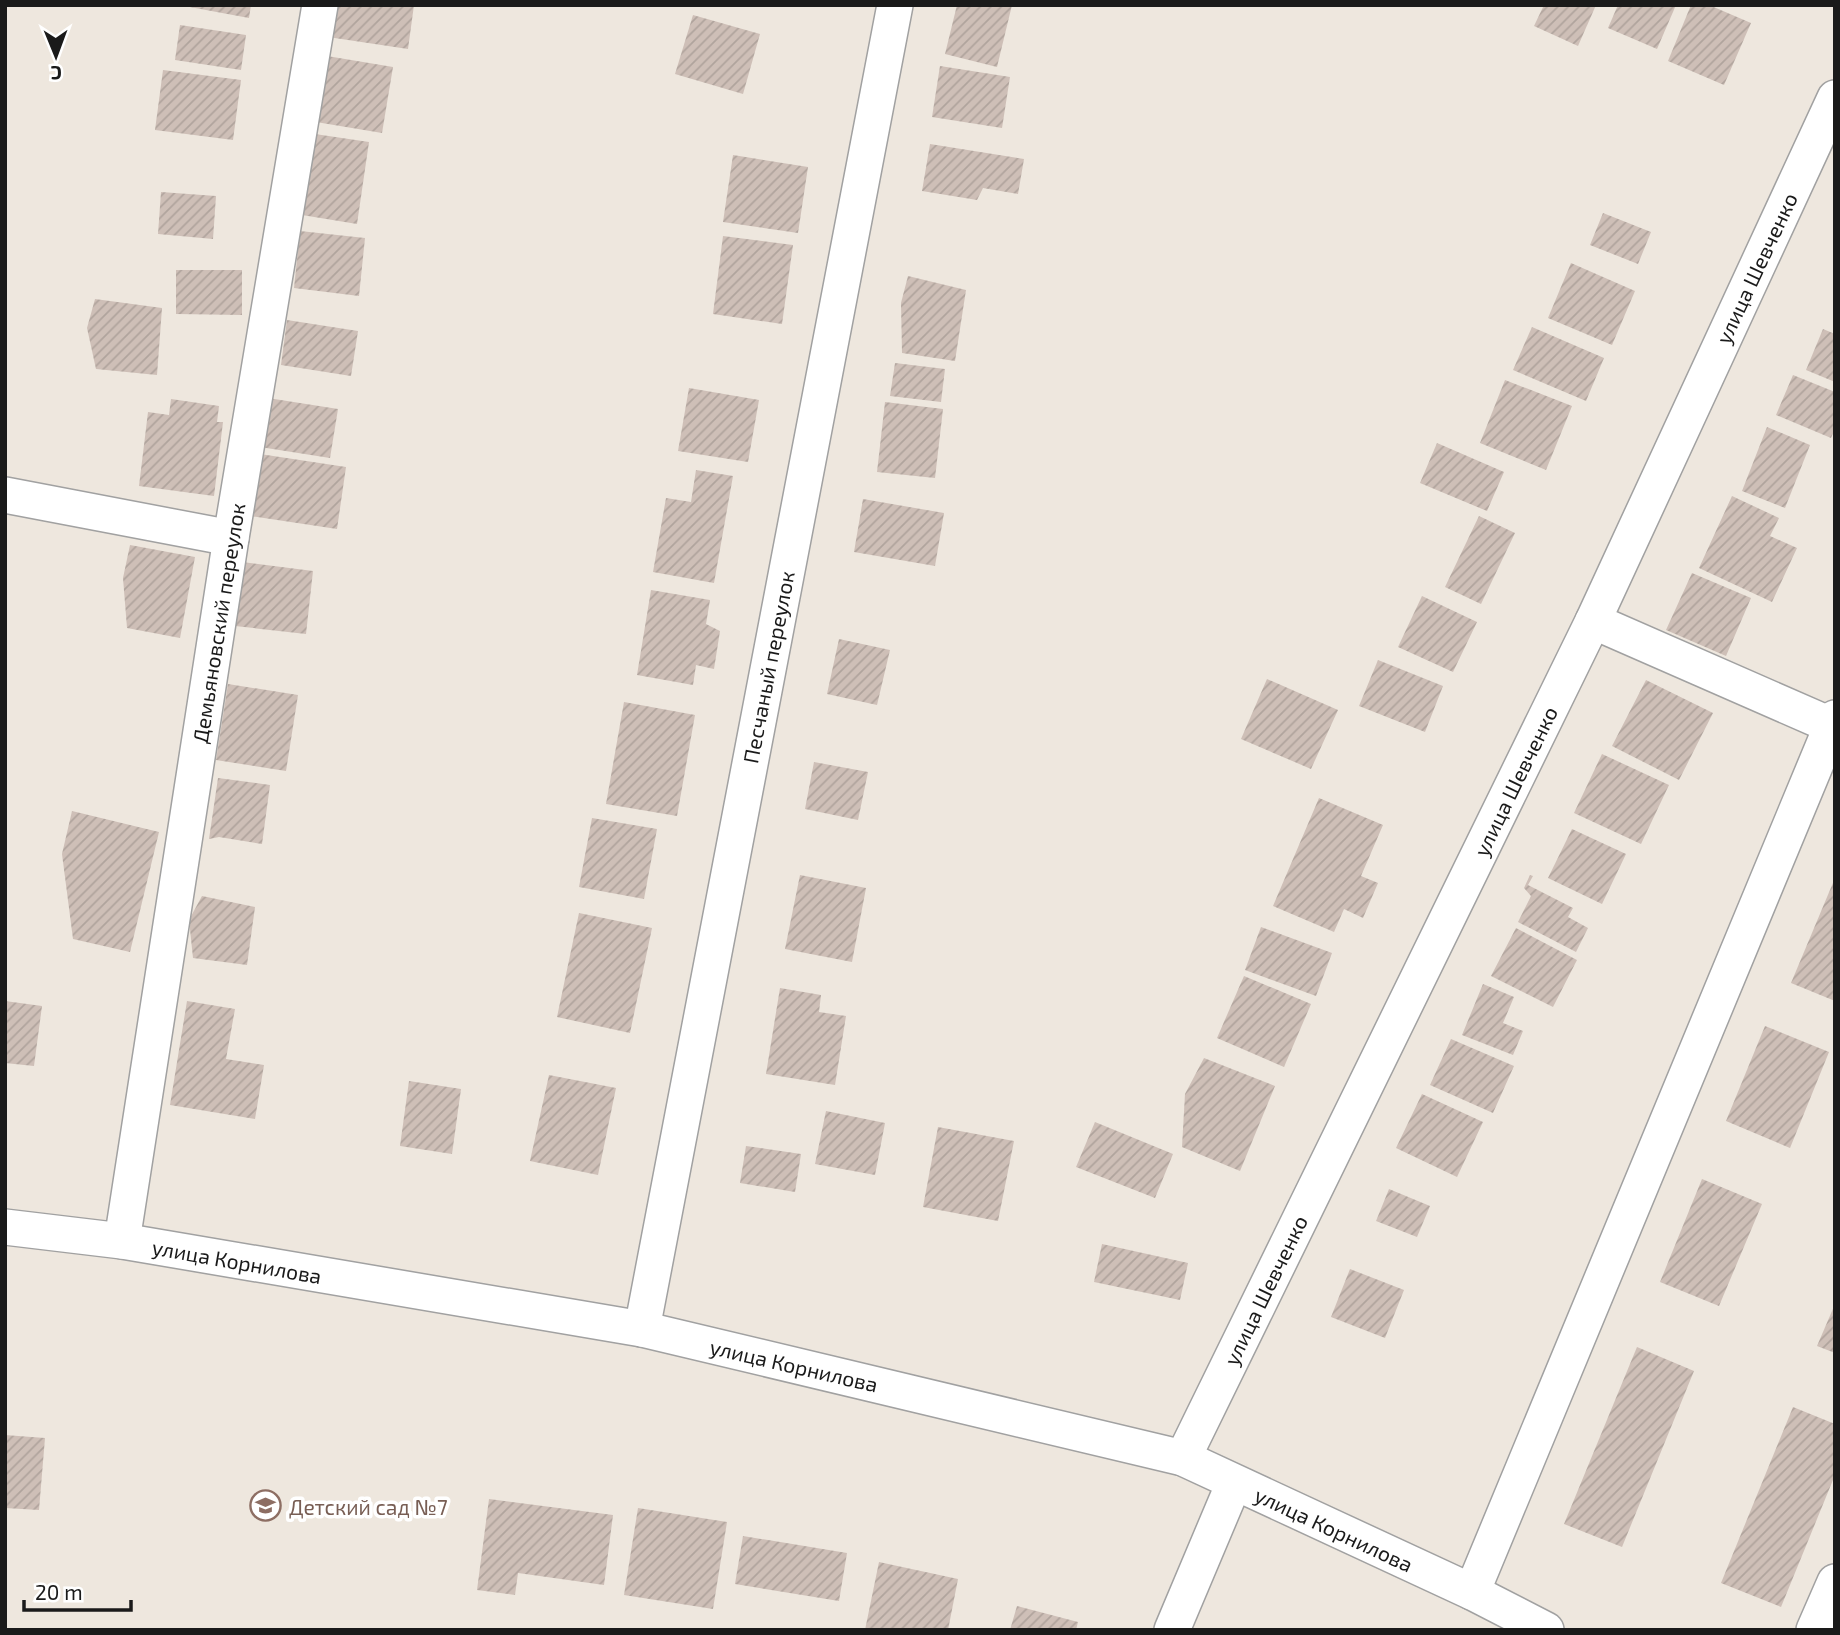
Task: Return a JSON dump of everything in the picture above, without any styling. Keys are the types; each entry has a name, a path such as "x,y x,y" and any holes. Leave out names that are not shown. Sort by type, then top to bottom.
{"street":[{"name":"Демьяновский переулок","path":"122,1241 231,538 320,5"},
{"name":"Песчаный переулок","path":"642,1329 895,5"},
{"name":"улица Шевченко","path":"1183,1458 1593,621 1835,98"},
{"path":"5,495 231,538"},
{"path":"1472,1592 1833,723 1593,621"},
{"name":"улица Корнилова","path":"5,1227 122,1241 642,1329 1183,1458 1472,1592 1546,1630"},
{"path":"1172,1630 1234,1483"},
{"path":"1814,1630 1835,1582"}],"building":[{"path":"179,5 251,5 249,18"},
{"path":"333,5 414,5 408,49 328,37"},
{"path":"957,5 1012,5 997,67 945,54"},
{"path":"1544,5 1596,5 1578,46 1534,26"},
{"path":"1618,5 1676,5 1657,49 1608,28"},
{"path":"1691,5 1709,5 1751,23 1724,85 1668,61"},
{"path":"693,15 760,34 743,94 675,74"},
{"path":"180,25 246,35 241,70 175,60"},
{"path":"327,56 393,67 382,133 316,122"},
{"path":"940,66 1010,77 1002,128 932,117"},
{"path":"163,70 241,80 233,140 155,130"},
{"path":"315,134 369,142 357,224 302,215"},
{"path":"930,144 1024,159 1018,194 983,188 977,200 922,191"},
{"path":"733,155 808,167 798,233 723,222"},
{"path":"161,192 216,196 213,239 158,234"},
{"path":"1603,213 1651,232 1638,264 1590,245"},
{"path":"300,231 365,238 359,296 294,288"},
{"path":"723,236 793,245 782,324 713,314"},
{"path":"1571,263 1635,291 1612,345 1548,318"},
{"path":"176,270 242,270 242,315 176,314"},
{"path":"908,276 966,290 955,361 902,353 901,303"},
{"path":"95,299 162,308 157,375 96,369 87,328"},
{"path":"287,320 358,331 351,376 281,365"},
{"path":"1532,327 1604,358 1586,401 1513,370"},
{"path":"1823,329 1835,334 1835,382 1806,370"},
{"path":"895,363 945,369 941,402 890,396"},
{"path":"1793,375 1835,392 1835,429 1831,438 1776,415"},
{"path":"1505,380 1572,406 1546,470 1480,443"},
{"path":"689,388 759,400 748,462 678,451"},
{"path":"268,398 338,409 330,458 260,447"},
{"path":"171,399 219,406 217,422 223,422 214,496 139,486 148,412 169,415"},
{"path":"885,402 943,409 935,478 877,472"},
{"path":"1767,427 1810,445 1785,508 1742,491"},
{"path":"1437,443 1504,472 1487,511 1420,483"},
{"path":"260,454 346,467 337,529 250,516"},
{"path":"696,470 733,476 714,583 653,572 666,498 691,502"},
{"path":"1732,496 1779,518 1770,536 1797,548 1772,602 1699,568"},
{"path":"863,499 944,513 935,566 854,552"},
{"path":"1479,516 1515,533 1481,604 1445,587"},
{"path":"130,545 195,557 180,638 127,628 123,578"},
{"path":"242,562 313,571 306,634 235,626"},
{"path":"1692,573 1751,598 1726,656 1666,630"},
{"path":"651,590 710,600 706,624 720,631 714,669 696,665 693,685 637,675"},
{"path":"1422,596 1477,622 1453,672 1398,647"},
{"path":"839,639 890,650 877,705 827,694"},
{"path":"1378,660 1443,686 1425,732 1359,706"},
{"path":"1267,679 1338,710 1311,769 1241,739"},
{"path":"1646,680 1713,713 1679,780 1612,746"},
{"path":"228,684 298,695 286,771 216,760"},
{"path":"624,702 695,715 677,816 606,804"},
{"path":"1602,754 1669,785 1641,844 1574,813"},
{"path":"814,762 868,772 858,820 805,809"},
{"path":"218,778 270,785 262,844 219,837 209,839"},
{"path":"1319,798 1383,825 1361,876 1378,883 1363,918 1344,909 1334,932 1273,906"},
{"path":"72,811 159,832 130,952 73,939 62,854"},
{"path":"592,818 657,829 644,899 579,887"},
{"path":"1572,829 1626,854 1602,904 1548,878"},
{"path":"800,875 866,888 852,962 785,949"},
{"path":"1530,875 1533,876 1528,885 1573,908 1568,917 1588,928 1576,952 1518,922 1531,896 1524,888"},
{"path":"1835,878 1835,1001 1791,983"},
{"path":"202,896 255,907 247,965 193,958 189,920"},
{"path":"579,913 652,928 630,1033 557,1017"},
{"path":"1261,927 1332,953 1316,996 1245,970"},
{"path":"1516,928 1577,960 1553,1007 1491,976"},
{"path":"1244,976 1311,1004 1284,1067 1217,1038"},
{"path":"1483,984 1514,997 1503,1023 1523,1031 1513,1055 1462,1035"},
{"path":"780,988 821,995 819,1012 846,1016 835,1085 766,1074"},
{"path":"5,1001 42,1006 34,1066 5,1063"},
{"path":"187,1001 235,1009 226,1059 264,1065 255,1119 170,1105"},
{"path":"1765,1026 1829,1052 1790,1148 1726,1121"},
{"path":"1451,1039 1514,1066 1493,1113 1430,1085"},
{"path":"1204,1058 1275,1086 1240,1171 1182,1147 1185,1094"},
{"path":"549,1075 616,1088 598,1175 530,1161"},
{"path":"409,1081 461,1089 452,1154 400,1146"},
{"path":"1422,1094 1483,1122 1457,1177 1396,1148"},
{"path":"826,1111 885,1123 875,1175 815,1164"},
{"path":"1095,1122 1173,1154 1155,1198 1076,1167"},
{"path":"938,1127 1014,1141 998,1221 923,1207"},
{"path":"746,1146 801,1154 795,1192 740,1183"},
{"path":"1702,1179 1762,1204 1719,1306 1660,1282"},
{"path":"1389,1189 1430,1206 1417,1237 1376,1221"},
{"path":"1102,1244 1188,1263 1180,1300 1094,1282"},
{"path":"1350,1269 1404,1290 1385,1338 1331,1317"},
{"path":"1835,1304 1835,1353 1817,1346"},
{"path":"1637,1347 1694,1371 1622,1547 1564,1524"},
{"path":"1793,1407 1835,1424 1835,1475 1781,1607 1721,1583"},
{"path":"5,1435 45,1438 39,1510 5,1508"},
{"path":"489,1499 613,1515 604,1585 518,1573 515,1595 477,1590"},
{"path":"638,1508 727,1522 713,1609 624,1595"},
{"path":"743,1536 847,1553 839,1601 735,1584"},
{"path":"879,1562 958,1579 948,1630 865,1630"},
{"path":"1017,1606 1078,1622 1076,1630 1010,1630"}],"place":[{"name":"Детский сад №7","path":"266,1506"}]}
